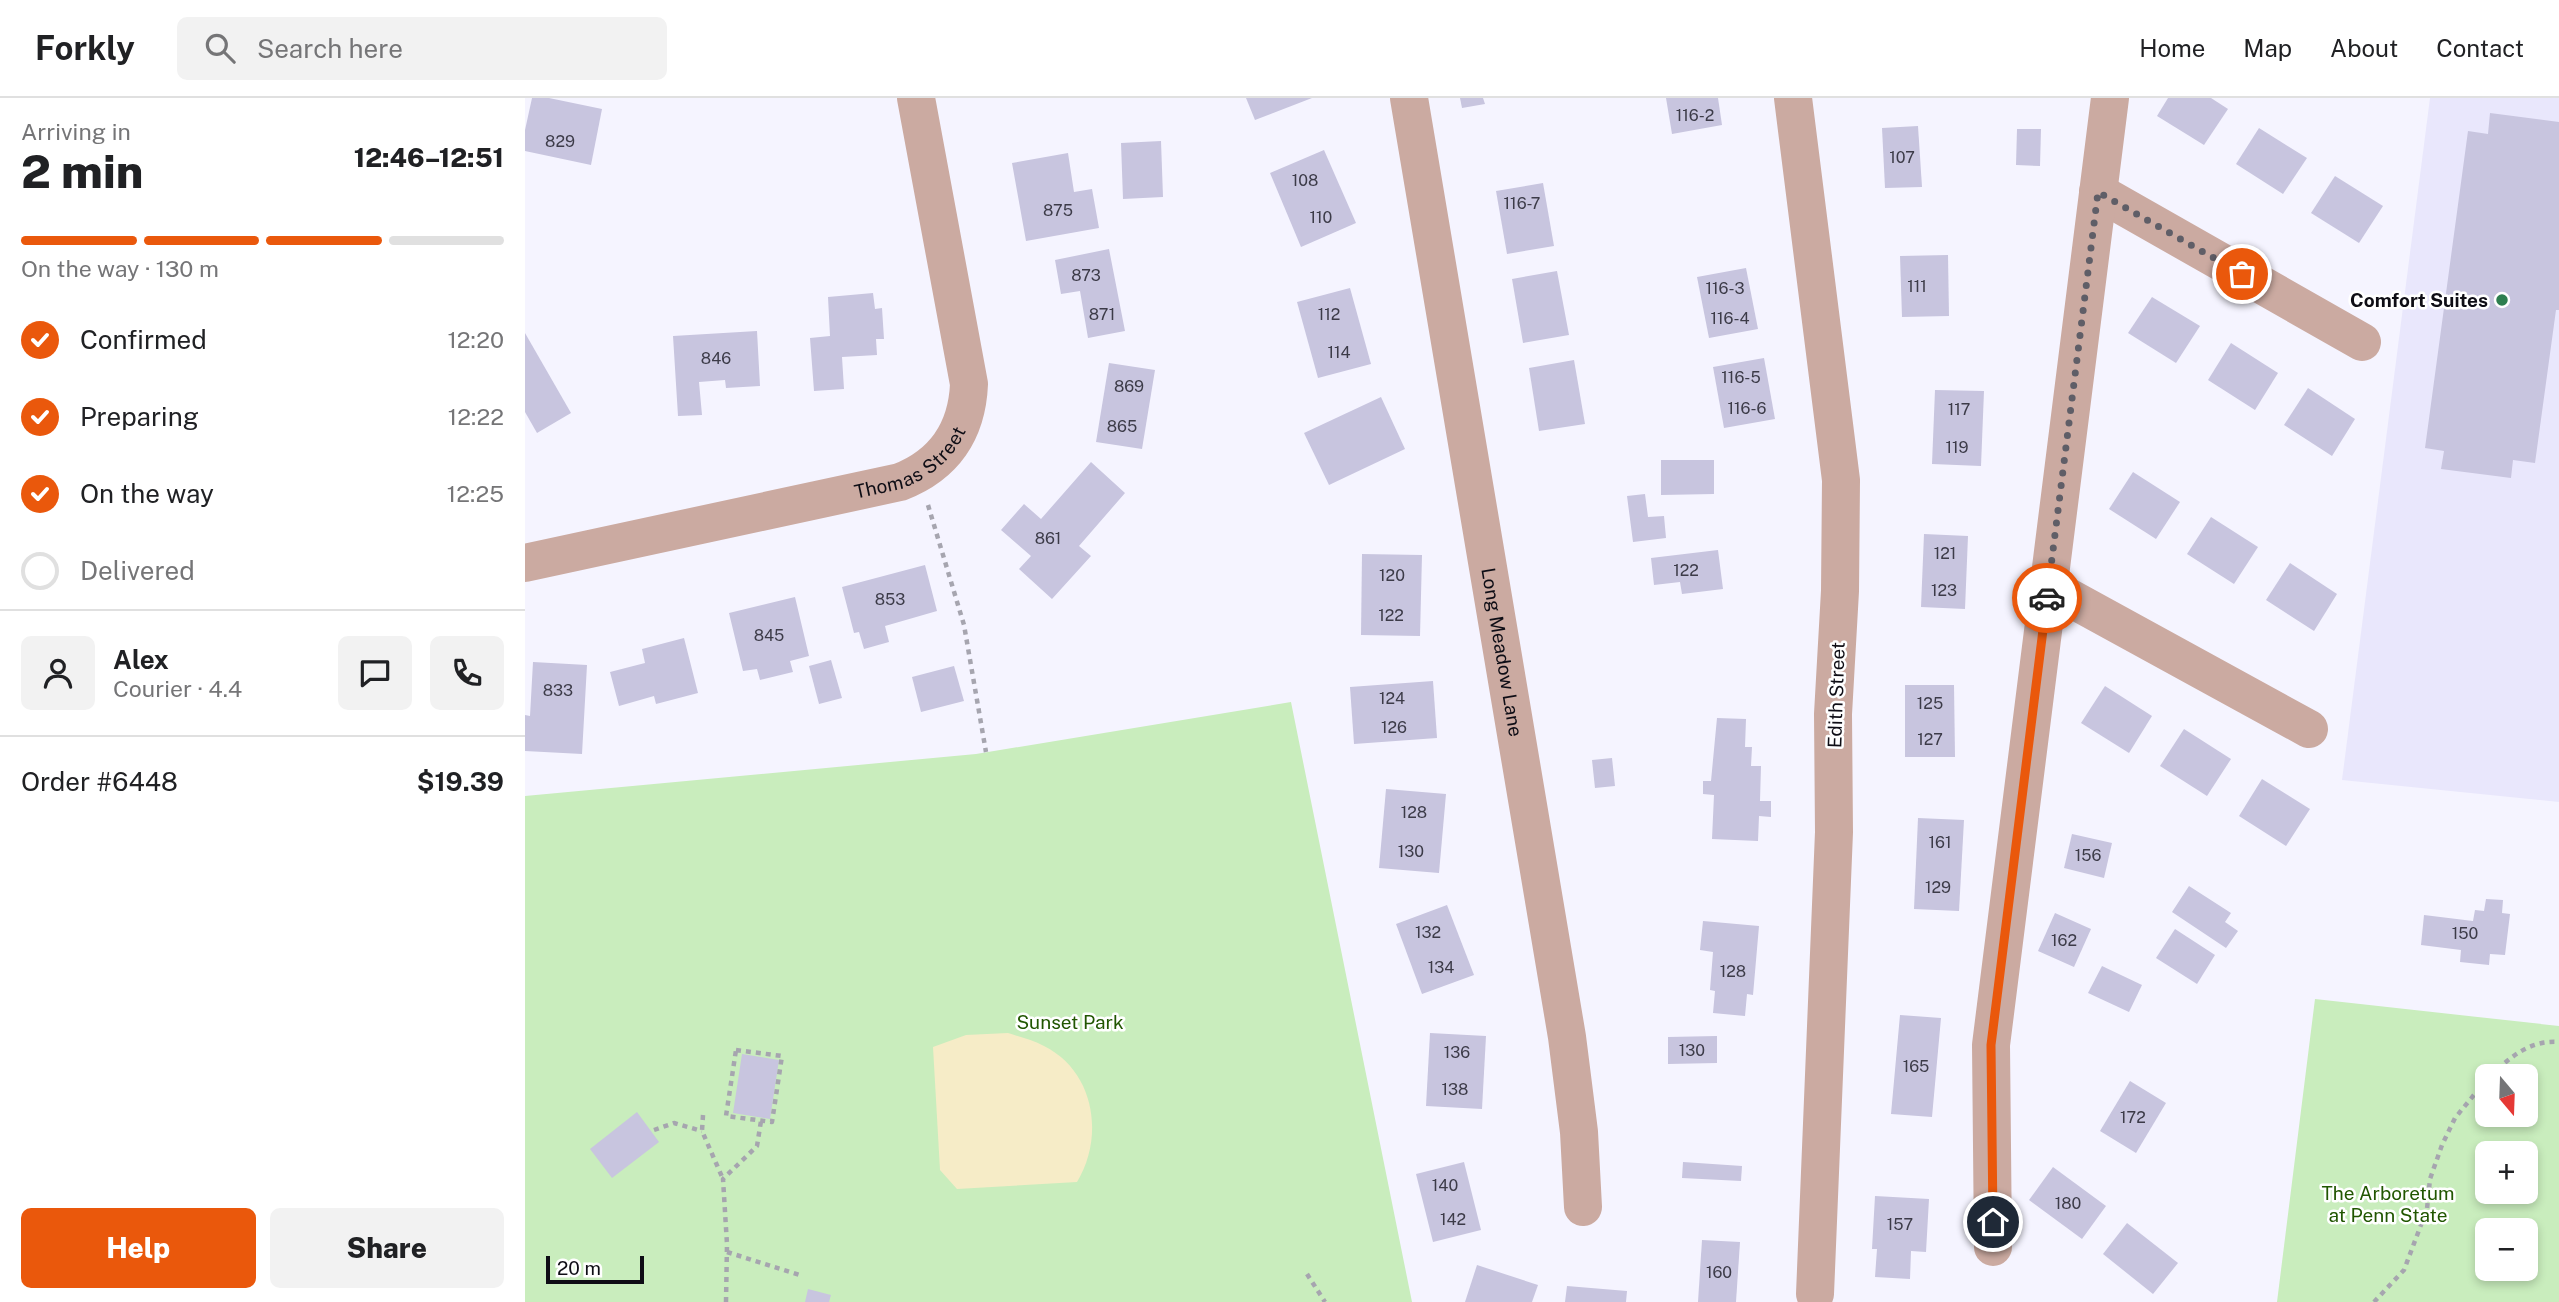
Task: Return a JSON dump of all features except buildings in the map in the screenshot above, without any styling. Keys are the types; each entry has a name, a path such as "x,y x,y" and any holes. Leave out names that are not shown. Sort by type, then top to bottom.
{"street":[{"name":"Thomas Street","path":"525,563 900,482 917,475 946,454 957,439 968,403 969,384 916,98"},
{"name":"Long Meadow Lane","path":"1409,98 1567,1037 1579,1132 1583,1206"},
{"name":"Edith Street","path":"1793,98 1841,480 1840,591 1833,714 1834,832 1815,1294"},
{"path":"1993,1247 1991,1045 2110,98"},
{"path":"2098,192 2362,342"},
{"path":"2048,586 2309,729"}],"path":[{"path":"928,505 964,625 986,752"},
{"path":"2505,1064 2525,1047 2546,1041 2559,1042"},
{"path":"736,1050 782,1056 772,1122 761,1121 726,1116 736,1050"},
{"path":"2374,1302 2404,1270 2427,1209 2430,1179 2442,1146 2455,1118 2475,1094"},
{"path":"703,1115 702,1132 723,1180 727,1252 726,1302"},
{"path":"723,1180 757,1146 761,1121"},
{"path":"654,1130 674,1123 702,1132"},
{"path":"727,1252 803,1276"},
{"path":"1307,1274 1325,1302"}],"shaded area":[{"path":"2430,98 2559,98 2559,802 2342,780"}],"green space":[{"name":"Sunset Park","path":"1291,702 1412,1302 525,1302 525,796 976,754"},
{"name":"The Arboretum at Penn State","path":"2315,999 2559,1026 2559,1302 2277,1302"}],"sand":[{"path":"1008,1033 1040,1044 1061,1058 1075,1072 1084,1089 1090,1107 1091,1146 1077,1182 957,1189 940,1170 933,1047 966,1035"}],"way so far":[{"path":"2047,598 2098,192 2242,274"}],"place":[{"name":"Comfort Suites","path":"2502,300"}],"route":[{"path":"1993,1222 1991,1045 2047,598"}]}
